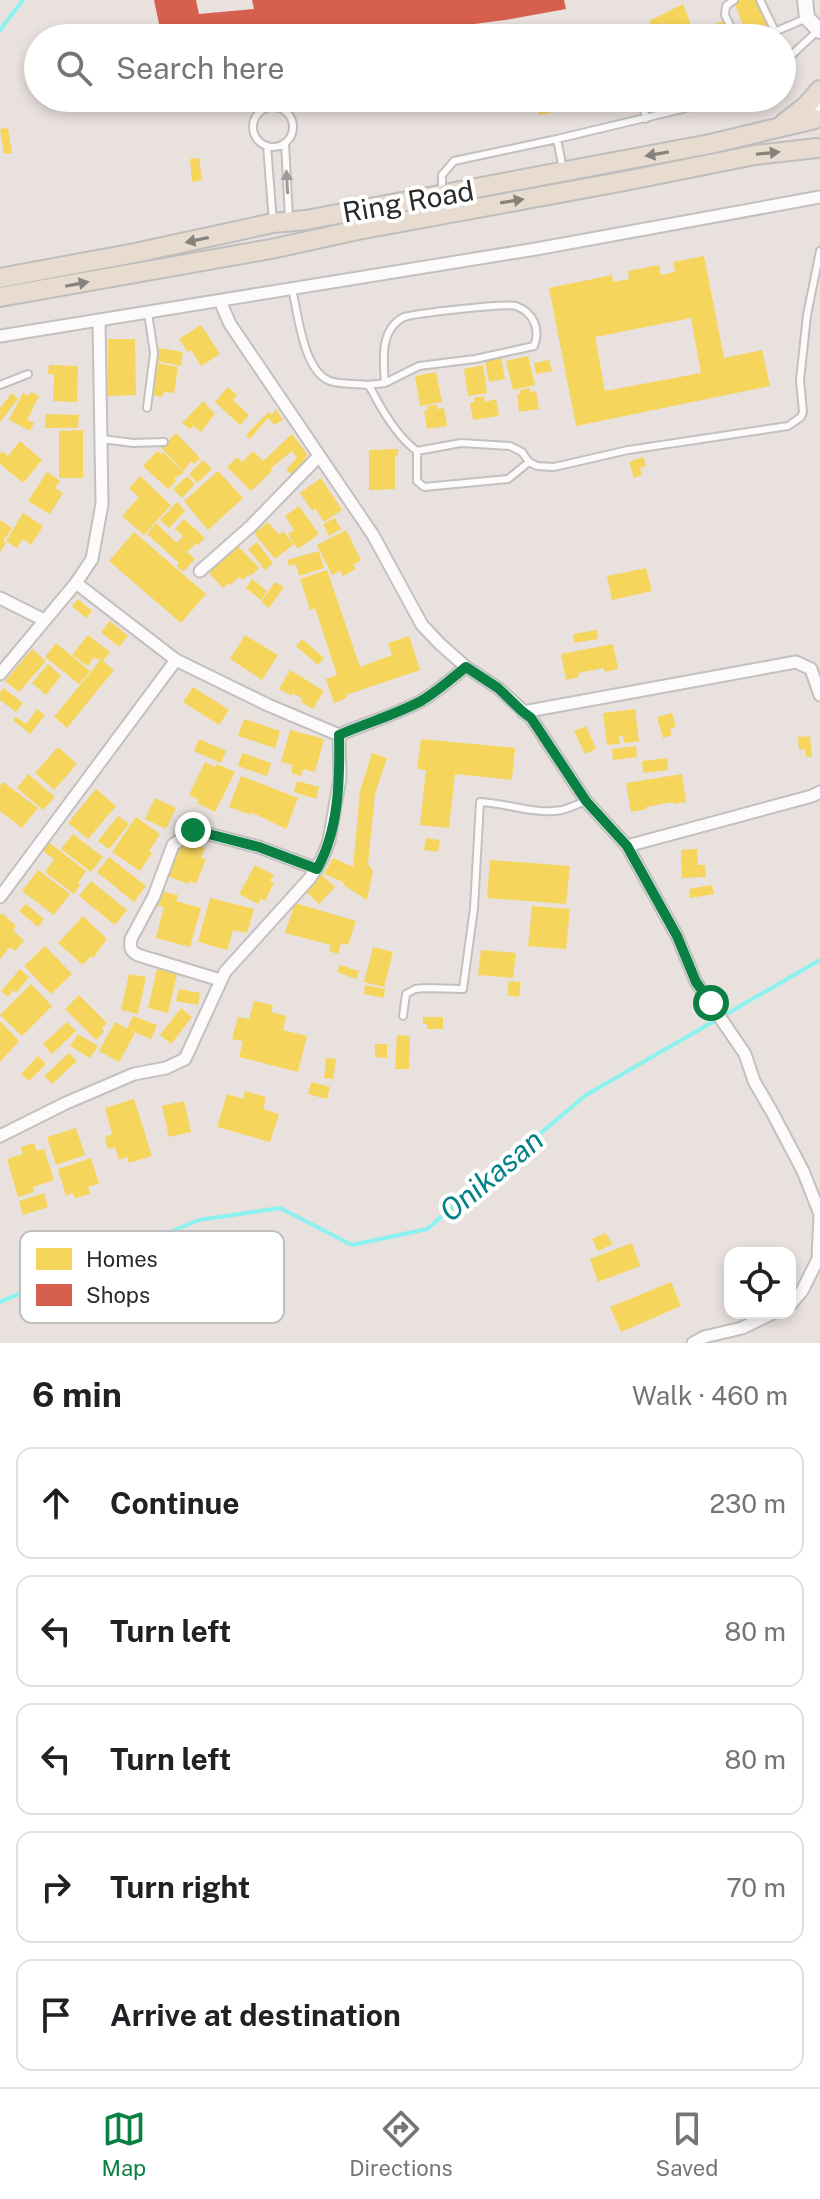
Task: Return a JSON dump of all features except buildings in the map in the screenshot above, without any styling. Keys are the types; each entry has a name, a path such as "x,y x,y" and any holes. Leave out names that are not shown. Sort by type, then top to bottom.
{"main road":[{"path":"778,128 806,106 820,89"},
{"path":"818,115 810,125 808,134 818,149"},
{"name":"Ring Road","path":"0,278 281,222 564,173 710,144 818,115"},
{"name":"Ring Road","path":"0,297 271,249 755,155 818,149"}],"street":[{"path":"805,0 807,18 820,31"},
{"path":"818,115 820,89"},
{"path":"0,336 536,249 820,197"},
{"path":"220,301 230,324 373,535 422,625 466,667 498,688 531,718 586,801 627,846 677,936 696,982 745,1054 754,1081 803,1171 820,1215 818,1259 796,1298"},
{"path":"0,674 76,583 92,559 102,504 99,321"},
{"path":"200,571 251,526 319,456"},
{"path":"76,583 176,660 268,705 339,735 424,700 466,667"},
{"path":"0,598 44,620"},
{"path":"0,897 176,660"},
{"path":"523,712 796,662 811,669 820,695"},
{"path":"0,1136 134,1074 166,1068 185,1059 220,980 317,869 329,841 340,778 339,735"},
{"path":"627,846 820,792"},
{"path":"220,980 138,955 130,946 154,896 173,845 193,830 259,847 317,869"},
{"path":"693,1343 761,1319"}],"lane":[{"path":"729,24 725,15 726,6 734,0"},
{"path":"760,0 772,24"},
{"path":"792,24 807,18"},
{"path":"796,51 820,31"},
{"path":"259,112 253,127 260,142 267,146 285,143"},
{"path":"281,222 285,143 293,123 286,112"},
{"path":"644,112 646,119"},
{"path":"442,195 442,175 454,161 673,112"},
{"path":"557,139 564,173"},
{"path":"267,146 281,222"},
{"path":"368,385 382,409 408,444 417,451 461,443 510,446 537,466 554,467 628,450 788,426 803,412 800,380 807,315 820,251"},
{"path":"292,289 307,356 328,380 368,385 385,383 419,366 475,359 534,346 537,334 534,322 527,313 511,305 404,317 391,327 388,335 385,383"},
{"path":"147,408 154,353 148,313"},
{"path":"0,385 28,374"},
{"path":"102,439 133,443 164,442"},
{"path":"417,451 417,481 424,487 508,479 529,462"},
{"path":"403,1016 406,994 415,989 463,989 474,908 480,802 561,810 586,801"}],"waterway":[{"path":"0,30 23,0"},
{"name":"Onikasan","path":"172,1231 199,1220 280,1208 352,1245 427,1229 586,1095 820,960"},
{"name":"Onikasan","path":"0,1302 20,1294"}],"route":[{"path":"193,830 259,847 317,869 329,841 340,778 339,735 424,700 466,667 498,688 531,718 586,801 627,846 677,936 696,982 711,1003"}]}
